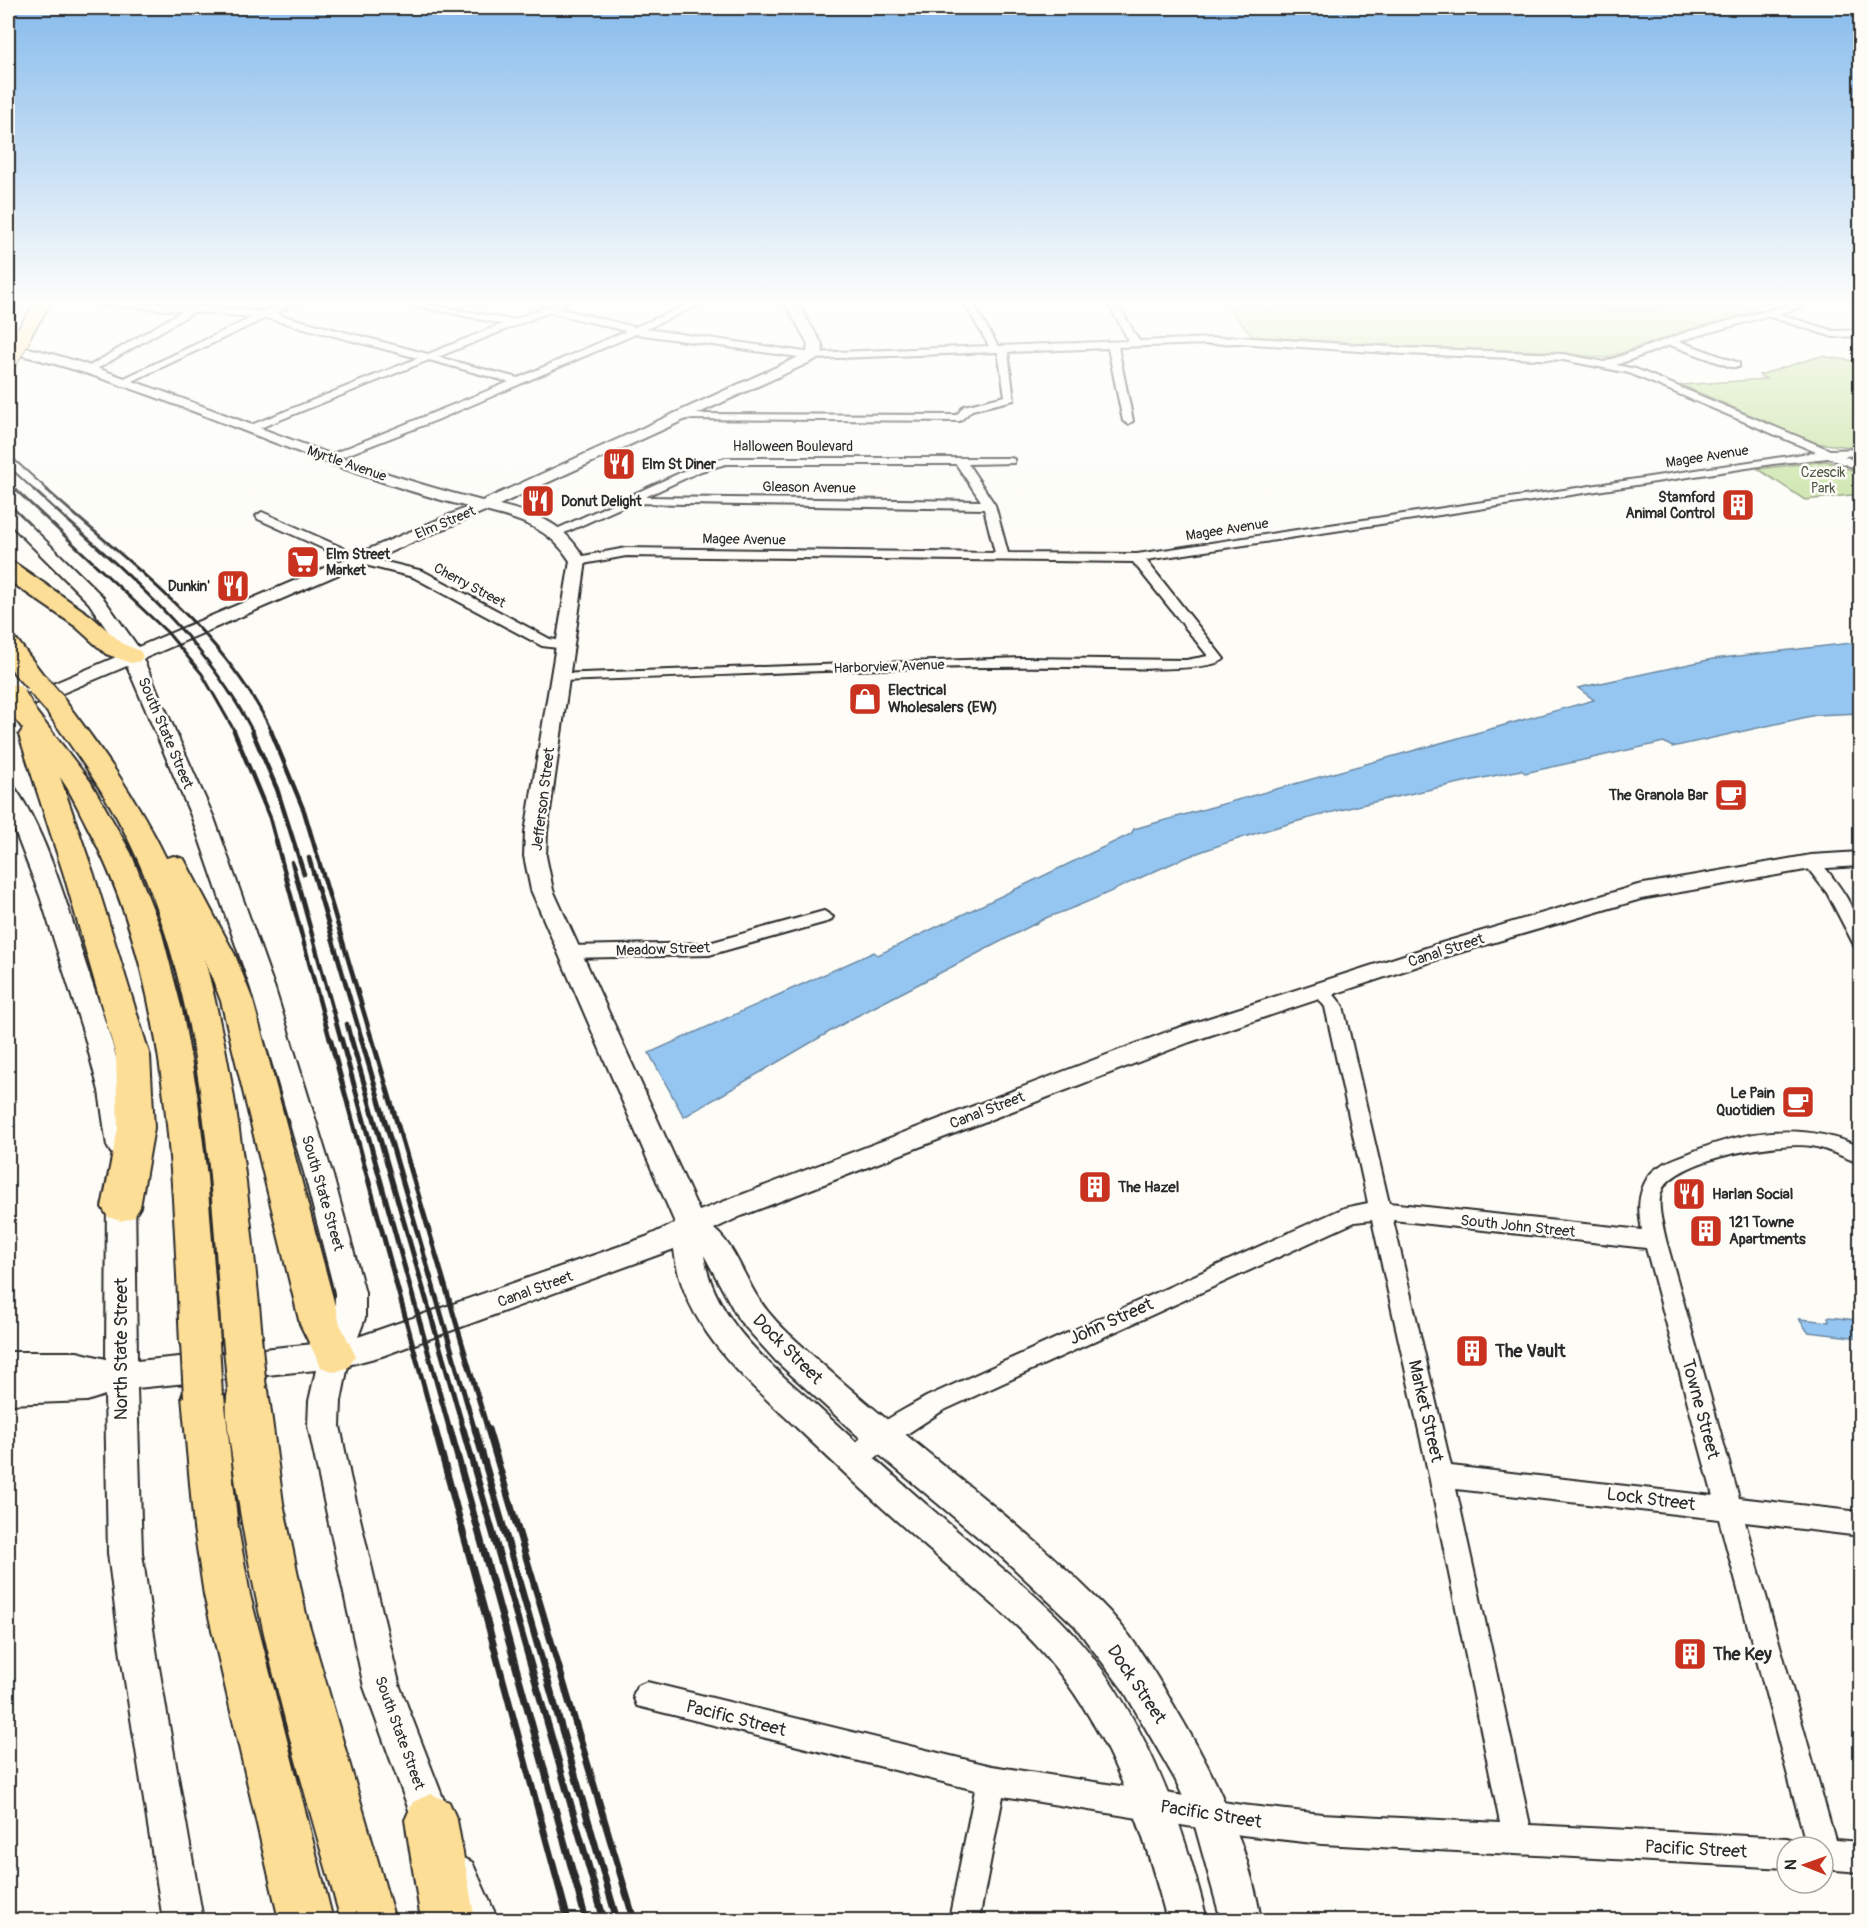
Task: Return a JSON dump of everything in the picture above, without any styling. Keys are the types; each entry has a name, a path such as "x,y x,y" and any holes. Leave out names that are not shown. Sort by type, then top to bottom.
{"highway":[{"path":"8,569 26,585 81,619 114,651 131,656"},
{"path":"8,645 133,1056 136,1128 121,1207"},
{"path":"24,699 99,764 126,808 166,892 183,940 201,1005 225,1138 242,1337 225,1393 216,1528 227,1595 306,1920"},
{"path":"24,699 99,820 133,896 153,953 174,1046 185,1122 200,1343 225,1393 259,1495 273,1572 309,1713 368,1920"},
{"path":"126,808 162,847 174,865 229,977 267,1110 320,1324 335,1355"},
{"path":"431,1820 448,1920"}],"street":[{"name":"Myrtle Avenue","path":"144,391 439,495 484,506"},
{"path":"250,429 344,391"},
{"path":"331,458 494,391"},
{"name":"Elm Street","path":"24,699 484,506 736,391"},
{"path":"682,416 960,418 968,408 1010,398 1008,391"},
{"path":"1122,391 1128,421"},
{"path":"1682,391 1860,467"},
{"name":"Magee Avenue","path":"576,556 626,552 1137,558 1826,454 1860,452"},
{"name":"Halloween Boulevard","path":"555,532 697,469 733,460 1010,461"},
{"path":"959,460 989,505 1003,558"},
{"name":"Gleason Avenue","path":"629,500 989,505"},
{"path":"484,506 521,515 555,532 576,556"},
{"name":"South State Street","path":"8,513 95,599 127,643 203,819 242,926 319,1176 350,1293 350,1318 335,1355 326,1388 324,1413 333,1476 382,1687 407,1748 431,1820 478,1920"},
{"name":"Cherry Street","path":"262,516 357,559 417,574 547,643 565,645"},
{"name":"Jefferson Street","path":"576,556 535,856 542,890 692,1228"},
{"name":"Harborview Avenue","path":"559,677 1022,662 1186,664 1217,659 1137,558"},
{"name":"North State Street","path":"8,792 47,880 112,1084 119,1123 121,1476 126,1564 183,1920"},
{"name":"Canal Street","path":"121,1376 335,1355 371,1347 441,1324 656,1245 729,1209 1136,1053 1443,950 1638,892 1811,862 1860,859"},
{"path":"1811,862 1836,891 1860,941"},
{"name":"Meadow Street","path":"570,952 709,949 824,917"},
{"name":"Market Street","path":"1321,990 1334,1006 1441,1476 1518,1838"},
{"name":"Towne Street","path":"1819,1835 1655,1240 1649,1205 1652,1185 1662,1175 1675,1167 1741,1142 1772,1137 1829,1142 1846,1147 1860,1155"},
{"name":"South John Street","path":"1381,1209 1417,1216 1655,1240"},
{"name":"John Street","path":"868,1449 934,1404 1037,1355 1342,1217 1381,1209"},
{"name":"Dock Street","path":"692,1228 714,1246 737,1290 763,1328 868,1449 1065,1651 1087,1678 1114,1724 1150,1804 1177,1878 1187,1920"},
{"path":"8,1365 77,1365 121,1376"},
{"path":"8,1391 87,1387 121,1376"},
{"name":"Dock Street","path":"868,1449 1016,1547 1088,1614 1137,1677 1170,1733 1211,1815 1229,1870 1241,1920"},
{"name":"Lock Street","path":"1441,1476 1860,1524"},
{"name":"Pacific Street","path":"647,1696 992,1780 1211,1815 1322,1829 1775,1853"},
{"path":"964,1920 992,1780"},
{"path":"1835,1853 1860,1857"}],"green space":[{"path":"1695,391 1860,391 1860,448 1815,443"},
{"name":"Czescik Park","path":"1826,461 1860,473 1860,494 1805,500 1758,469"}],"water":[{"path":"1860,642 1860,713 1816,715 1672,747 1664,742 1525,773 1521,770 1320,815 1203,851 1048,917 853,1018 684,1117 649,1053 874,952 878,955 1131,834 1134,829 1594,700 1578,688 1713,659"},
{"path":"1828,1317 1856,1320 1860,1338 1808,1332 1799,1319 1829,1322"}],"railway":[{"path":"8,454 49,491"},
{"path":"8,466 35,491"},
{"path":"8,482 18,491"},
{"path":"16,490 167,632 202,674 235,732"},
{"path":"34,490 155,601 208,662 232,695 253,732"},
{"path":"47,490 141,572 202,631 252,696 272,732"},
{"path":"234,731 270,818 330,1040"},
{"path":"252,731 277,789 304,874"},
{"path":"271,731 304,811 372,1040"},
{"path":"309,858 362,1040"},
{"path":"292,862 341,1040"},
{"path":"347,1024 351,1040"},
{"path":"330,1038 436,1431"},
{"path":"341,1038 450,1431"},
{"path":"351,1038 464,1431"},
{"path":"361,1038 475,1431"},
{"path":"372,1038 488,1431"},
{"path":"435,1429 568,1920"},
{"path":"450,1429 586,1920"},
{"path":"463,1429 604,1920"},
{"path":"475,1429 617,1920"},
{"path":"488,1429 634,1920"}],"place":[{"name":"Elm St Diner","path":"619,464"},
{"name":"Donut Delight","path":"538,501"},
{"name":"Stamford Animal Control","path":"1738,505"},
{"name":"Elm Street Market","path":"303,562"},
{"name":"Dunkin'","path":"233,586"},
{"name":"Electrical Wholesalers (EW)","path":"865,699"},
{"name":"The Granola Bar","path":"1731,795"},
{"name":"Le Pain Quotidien","path":"1798,1102"},
{"name":"The Hazel","path":"1095,1187"},
{"name":"Harlan Social","path":"1689,1194"},
{"name":"121 Towne Apartments","path":"1706,1231"},
{"name":"The Vault","path":"1472,1351"},
{"name":"The Key","path":"1690,1654"}]}
